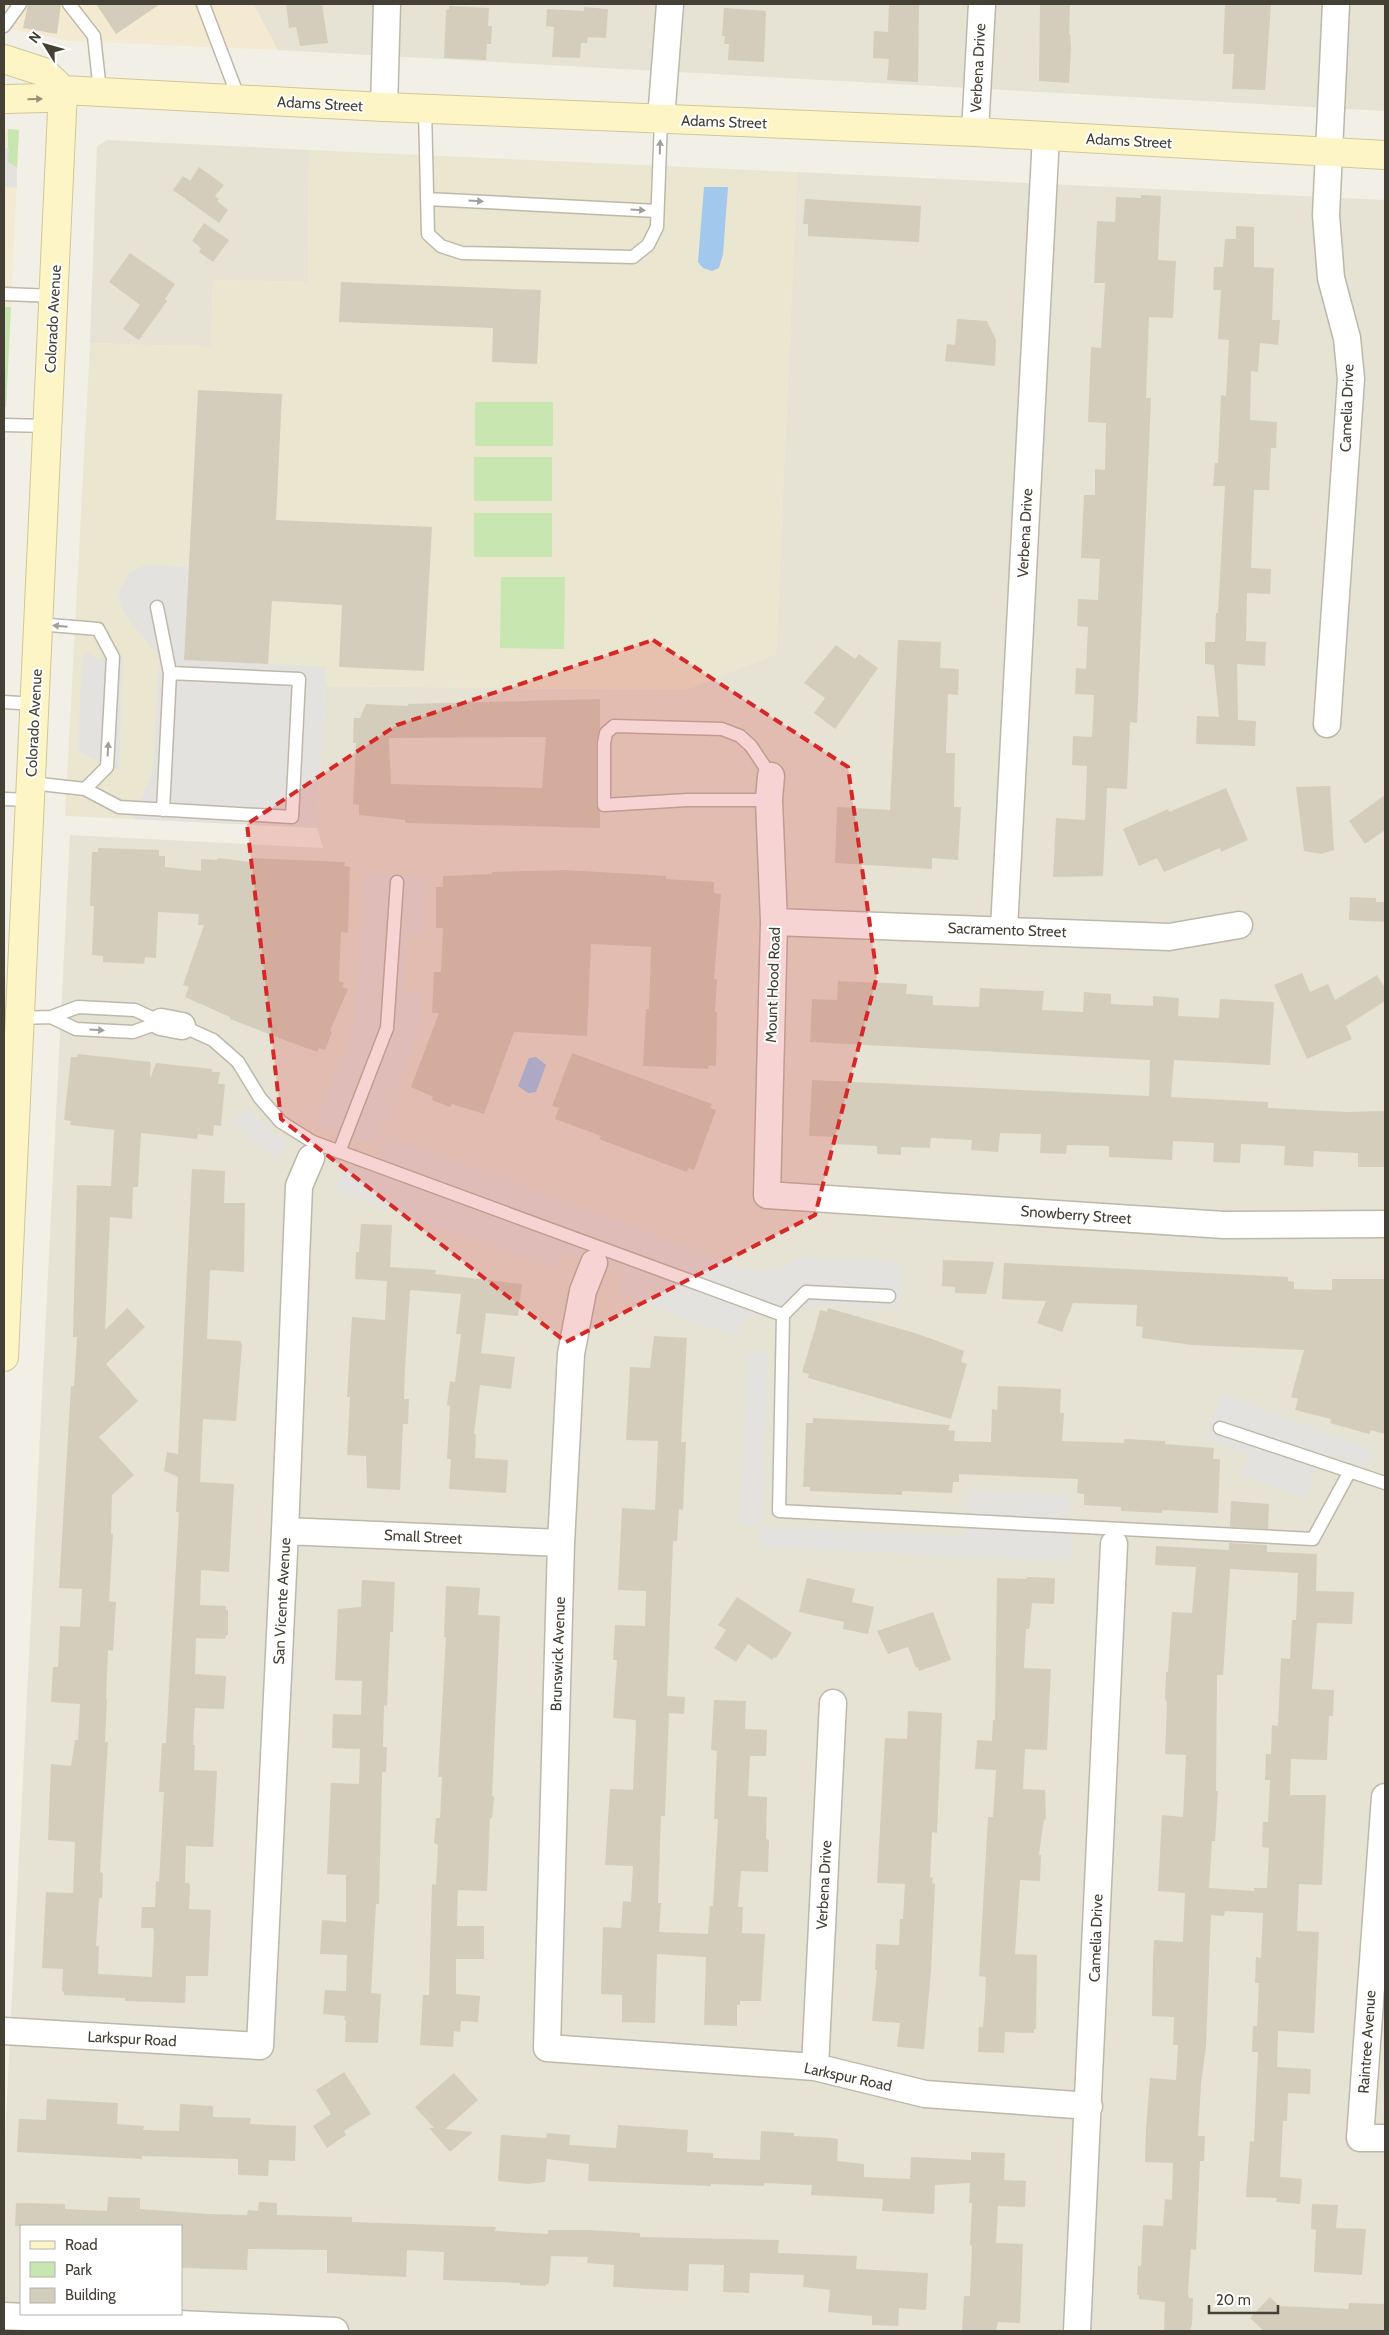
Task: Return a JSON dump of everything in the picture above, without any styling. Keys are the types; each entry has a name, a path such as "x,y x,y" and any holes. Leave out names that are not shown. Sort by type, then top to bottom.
{"main road":[{"path":"4,59 44,72 64,90"},
{"name":"Adams Street","path":"4,99 46,98 64,90 425,109 975,132 1385,155"},
{"name":"Colorado Avenue","path":"4,1357 8,1189 20,1018 22,794 35,704 64,90"}],"street":[{"path":"384,107 387,4"},
{"path":"661,119 670,4"},
{"name":"Verbena Drive","path":"975,132 982,4"},
{"name":"Camelia Drive","path":"1327,724 1351,380 1348,338 1331,278 1326,215 1336,4"},
{"name":"Verbena Drive","path":"1004,929 1046,136"},
{"name":"Mount Hood Road","path":"767,1195 774,922 770,788"},
{"name":"Sacramento Street","path":"774,922 1004,929 1169,937 1239,925"},
{"name":"San Vicente Avenue","path":"260,2046 286,1531 300,1186 314,1150"},
{"name":"Snowberry Street","path":"767,1195 1224,1225 1385,1224"},
{"name":"Brunswick Avenue","path":"547,2048 561,1543 571,1354 583,1291 597,1256"},
{"name":"Small Street","path":"286,1531 561,1543"},
{"name":"Camelia Drive","path":"1078,2331 1115,1537"},
{"name":"Verbena Drive","path":"815,2067 833,1703"},
{"name":"Raintree Avenue","path":"1385,1797 1360,2138 1385,2138"},
{"name":"Larkspur Road","path":"4,2032 260,2046"},
{"name":"Larkspur Road","path":"547,2048 815,2067 925,2094 1089,2106"},
{"path":"4,2316 335,2331"}],"lane":[{"path":"69,4 94,36 100,92"},
{"path":"203,4 240,99"},
{"path":"4,26 17,5"},
{"path":"425,109 428,234 441,246 462,253 633,257 648,246 657,227 661,119"},
{"path":"427,199 657,210"},
{"path":"4,294 54,296"},
{"path":"4,425 48,426"},
{"path":"157,607 170,673 163,810"},
{"path":"38,624 98,630 113,657 107,767 85,789"},
{"path":"22,794 85,789 119,807 292,816 299,679 170,673"},
{"path":"4,702 35,704"},
{"path":"614,726 722,729 740,736 751,746 770,788 687,800 604,805 604,743 606,733 614,726"},
{"path":"340,1152 387,1028 397,882"},
{"path":"20,1018 51,1017 78,1008 135,1010 213,1040 238,1062 260,1098 281,1122 314,1150 340,1152 597,1256 783,1315"},
{"path":"51,1017 76,1029 133,1032 171,1024"},
{"path":"889,1296 806,1292 783,1315 779,1511 1115,1537 1313,1539 1350,1471"},
{"path":"1220,1428 1385,1483"}],"highlighted area":[{"path":"653,640 848,767 877,976 815,1215 566,1342 281,1119 247,824 397,725"}],"shaded area":[{"path":"4,4 253,4 278,50 69,41 4,27"},
{"path":"253,4 1385,4 1385,111 278,50"},
{"path":"4,129 19,130 4,461"},
{"path":"108,140 309,150 308,282 213,280 211,347 90,343 97,146"},
{"path":"4,148 9,148 8,162 17,168 17,188 4,187"},
{"path":"309,150 797,172 776,654 685,690 325,686 317,828 65,816 90,343 211,347 213,280 308,282"},
{"path":"797,172 1385,200 1385,2331 4,2331 4,2156 70,835 323,848 317,828 325,686 685,690 776,654"},
{"path":"146,565 188,567 184,660 326,667 317,828 133,819 153,770 159,656 124,614 118,592 131,571"},
{"path":"87,652 99,660 103,656 123,656 119,771 78,751 82,659"},
{"path":"364,873 426,877 424,934 409,933 403,991 421,993 420,1027 376,1146 315,1125 355,1020"},
{"path":"248,1109 287,1144 277,1160 252,1140 233,1120"},
{"path":"386,1135 740,1267 759,1271 775,1269 803,1257 902,1262 899,1310 820,1305 744,1317 736,1337 618,1293 624,1273 562,1251 554,1269 336,1190 343,1169 379,1153"},
{"path":"749,1352 768,1352 761,1525 740,1525"},
{"path":"1221,1394 1374,1450 1367,1468 1322,1453 1305,1498 1242,1474 1250,1455 1205,1438"},
{"path":"967,1490 1068,1495 1067,1512 1072,1542 1070,1561 761,1547 762,1527 963,1536"}],"green space":[{"path":"8,129 19,130 17,168 8,162"},
{"path":"4,307 11,307 6,407 4,406"},
{"path":"475,402 553,402 553,446 475,446"},
{"path":"474,457 552,457 552,501 474,501"},
{"path":"474,513 552,513 552,557 474,557"},
{"path":"501,577 565,577 564,649 500,648"}],"water":[{"path":"704,187 728,187 723,254 719,268 712,271 703,268 698,262"},
{"path":"536,1057 546,1065 536,1092 528,1093 518,1086 529,1058"}],"building":[{"path":"28,4 61,4 57,34 23,28"},
{"path":"96,4 160,4 116,34"},
{"path":"286,4 322,4 328,43 300,46 296,27 289,28"},
{"path":"889,4 919,4 918,82 887,80 889,59 873,58 874,31 888,32"},
{"path":"1040,4 1070,4 1069,34 1071,46 1069,83 1039,81"},
{"path":"1225,4 1271,4 1265,90 1232,89 1234,54 1223,54"},
{"path":"449,6 489,8 488,26 492,26 491,44 487,44 486,60 444,58 446,10 449,9"},
{"path":"584,7 608,9 606,38 588,37 587,43 581,43 580,58 552,57 554,27 546,26 547,9 584,11"},
{"path":"724,8 766,11 764,62 728,60 729,44 724,44 725,36 722,36"},
{"path":"199,167 224,185 215,196 219,199 217,201 228,210 219,223 173,190 183,176 190,181"},
{"path":"1141,195 1161,196 1158,260 1176,261 1173,318 1149,317 1146,398 1151,398 1137,723 1130,722 1127,789 1107,788 1103,876 1053,877 1056,818 1085,820 1087,766 1072,765 1073,736 1092,737 1094,695 1075,694 1076,668 1086,669 1088,627 1077,626 1078,599 1098,600 1100,559 1081,558 1084,495 1095,495 1095,469 1105,470 1106,423 1088,422 1091,347 1101,348 1105,283 1094,283 1097,221 1115,222 1116,197 1141,198"},
{"path":"805,199 921,206 919,242 808,236 808,224 803,224"},
{"path":"204,223 229,240 213,262 199,252 201,248 192,241"},
{"path":"1236,226 1254,227 1254,267 1274,268 1272,320 1280,320 1278,345 1260,343 1258,372 1251,371 1250,420 1277,422 1276,448 1271,448 1269,490 1254,490 1252,538 1251,568 1271,569 1270,594 1247,593 1246,641 1266,642 1265,666 1237,664 1238,720 1256,721 1255,746 1196,744 1197,716 1219,717 1214,665 1205,664 1205,642 1215,642 1216,613 1218,613 1225,486 1213,486 1215,463 1218,463 1221,395 1226,396 1229,340 1218,339 1221,290 1213,290 1214,267 1223,267 1225,239 1236,239"},
{"path":"130,253 175,284 165,299 167,301 139,340 123,329 140,305 109,282"},
{"path":"341,282 541,290 537,364 492,362 493,328 339,322"},
{"path":"957,319 987,321 996,340 995,366 945,361 947,344 955,345"},
{"path":"198,390 282,394 276,520 432,527 424,671 339,667 342,605 272,601 268,664 184,660"},
{"path":"898,640 941,642 940,668 959,669 958,695 948,694 946,753 955,753 954,807 961,807 958,860 932,858 932,869 835,863 837,807 890,810"},
{"path":"836,645 855,659 859,654 878,668 835,729 814,713 825,698 804,683"},
{"path":"600,699 600,728 596,743 596,805 600,812 600,828 405,823 405,820 359,815 359,805 353,804 356,743 353,743 354,718 360,718 366,704 408,706 408,704","holes":["546,737 542,788 391,784 389,738"]},
{"path":"1330,786 1334,850 1321,854 1304,851 1296,787"},
{"path":"1226,788 1248,840 1221,852 1220,848 1164,872 1157,858 1139,866 1123,829 1168,809 1169,812"},
{"path":"1385,795 1385,830 1365,844 1349,821"},
{"path":"98,848 159,850 159,856 165,856 165,867 201,871 201,859 217,860 218,858 250,862 251,858 345,862 344,866 350,867 348,933 341,932 339,981 344,983 342,987 348,989 330,1031 332,1032 325,1050 319,1048 317,1052 287,1041 230,1019 230,1017 185,997 189,987 183,985 204,925 198,925 199,914 158,912 156,958 145,957 144,964 103,962 103,956 92,955 94,906 90,906 92,852 98,852"},
{"path":"566,870 666,876 666,879 714,882 714,893 721,894 714,979 717,979 715,1012 717,1012 716,1066 709,1065 708,1069 643,1066 646,1009 649,1009 651,947 591,944 587,1036 514,1032 484,1114 452,1104 450,1107 432,1100 433,1097 411,1087 439,1013 432,1013 434,972 441,972 443,928 436,928 436,887 443,887 443,876 492,874 492,872"},
{"path":"1350,897 1376,898 1376,902 1385,902 1385,922 1349,920"},
{"path":"1302,973 1310,992 1328,984 1335,1000 1377,975 1385,988 1385,1001 1346,1026 1352,1039 1307,1059 1274,985"},
{"path":"838,981 907,984 906,994 933,996 933,1005 979,1007 980,988 1044,991 1042,1010 1083,1012 1084,992 1111,994 1111,1004 1153,1006 1153,996 1179,998 1178,1016 1219,1018 1220,999 1274,1002 1270,1065 1174,1060 1171,1097 1268,1102 1268,1108 1348,1112 1385,1111 1385,1167 1358,1167 1358,1153 1314,1151 1313,1167 1284,1165 1285,1146 1241,1144 1240,1163 1213,1162 1214,1143 1173,1141 1172,1160 1109,1157 1109,1146 1067,1145 1066,1154 1040,1153 1041,1134 1000,1133 998,1152 971,1150 972,1140 931,1138 930,1148 901,1147 901,1155 877,1154 877,1146 835,1144 835,1137 809,1136 812,1080 1149,1096 1150,1060 810,1042 812,999 837,1000"},
{"path":"572,1053 712,1104 710,1108 716,1110 694,1170 688,1168 687,1172 657,1161 599,1139 601,1136 555,1119 559,1108 552,1106"},
{"path":"78,1054 151,1062 150,1079 156,1063 212,1069 212,1072 220,1072 218,1084 225,1084 221,1126 214,1125 213,1136 198,1134 197,1139 141,1133 138,1187 133,1187 132,1219 110,1217 105,1330 127,1308 145,1327 106,1364 138,1401 99,1437 134,1475 112,1495 111,1534 113,1534 109,1601 116,1602 113,1651 108,1650 105,1742 108,1742 100,1872 103,1873 102,1898 99,1898 96,1946 99,1946 98,1974 152,1977 154,1932 153,1928 141,1928 142,1907 155,1907 156,1881 159,1882 164,1792 159,1792 162,1743 166,1743 179,1512 176,1512 178,1477 164,1471 167,1452 178,1454 192,1169 225,1171 224,1203 245,1203 244,1272 210,1270 207,1339 240,1341 242,1345 236,1421 203,1419 200,1482 234,1484 229,1572 201,1570 200,1605 226,1606 226,1610 228,1610 228,1635 226,1635 225,1639 196,1638 195,1674 226,1676 224,1709 195,1708 194,1770 217,1771 213,1847 186,1846 185,1883 189,1883 190,1887 189,1909 211,1910 208,1976 186,1976 185,2003 125,2001 125,1998 64,1995 62,1991 63,1969 42,1968 46,1892 73,1893 75,1842 48,1840 51,1764 71,1766 75,1740 78,1740 80,1704 51,1702 53,1667 58,1667 60,1626 80,1627 82,1589 59,1588 71,1386 74,1386 77,1337 73,1337 77,1185 111,1186 114,1130 70,1125 71,1121 64,1120 71,1057 77,1057"},
{"path":"361,1224 392,1225 390,1267 436,1270 435,1274 522,1284 518,1316 486,1313 481,1353 515,1357 511,1389 480,1385 474,1434 476,1434 475,1458 508,1460 506,1493 449,1489 451,1459 447,1459 450,1406 447,1405 450,1381 455,1382 461,1334 456,1334 461,1294 410,1290 404,1399 409,1399 408,1424 403,1424 400,1490 367,1488 366,1456 347,1455 350,1397 347,1397 352,1317 385,1320 387,1281 355,1279 356,1252 359,1252"},
{"path":"943,1260 994,1262 986,1294 955,1293 955,1287 942,1286"},
{"path":"1004,1263 1288,1277 1288,1281 1294,1282 1294,1289 1332,1290 1332,1279 1385,1279 1385,1434 1371,1430 1369,1434 1330,1423 1331,1419 1295,1410 1298,1399 1291,1397 1304,1350 1192,1345 1142,1338 1143,1327 1136,1326 1137,1305 1073,1303 1062,1332 1037,1323 1046,1301 1002,1299"},
{"path":"828,1308 918,1334 964,1351 961,1362 967,1364 951,1419 808,1378 809,1374 802,1372 820,1310 827,1312"},
{"path":"654,1336 687,1338 681,1442 686,1442 683,1510 679,1509 677,1541 673,1541 667,1696 685,1697 684,1714 669,1713 665,1816 661,1816 659,1932 708,1934 710,1906 713,1906 718,1819 714,1819 717,1751 711,1750 714,1700 746,1701 745,1729 767,1730 766,1756 750,1756 748,1796 767,1797 766,1839 769,1840 768,1872 741,1871 738,1907 743,1907 742,1933 765,1934 761,2001 740,2001 740,2005 737,2005 737,2026 704,2025 706,1957 657,1954 655,2023 622,2022 622,1995 601,1994 603,1927 621,1928 623,1901 631,1902 633,1866 605,1865 610,1789 633,1790 636,1720 613,1718 617,1660 613,1660 615,1625 645,1626 646,1591 618,1590 622,1508 655,1510 658,1441 626,1440 630,1367 650,1368"},
{"path":"998,1386 1061,1389 1060,1413 1064,1413 1062,1441 1124,1443 1124,1439 1165,1441 1165,1444 1214,1448 1213,1459 1220,1459 1218,1513 1162,1510 1162,1513 1121,1511 1121,1507 1084,1505 1084,1494 1077,1493 1078,1479 959,1474 959,1482 953,1482 952,1493 902,1491 902,1495 810,1491 810,1487 803,1487 806,1423 813,1423 813,1418 950,1425 948,1430 955,1431 954,1441 991,1442 992,1409 997,1410"},
{"path":"1231,1501 1269,1504 1268,1529 1230,1527"},
{"path":"1229,1543 1267,1545 1267,1552 1317,1554 1316,1591 1354,1592 1352,1624 1317,1623 1312,1689 1334,1690 1333,1716 1329,1716 1327,1760 1291,1759 1290,1795 1326,1795 1322,1885 1299,1884 1297,1931 1319,1932 1314,2033 1278,2031 1277,2067 1311,2069 1310,2094 1288,2093 1287,2121 1283,2121 1280,2177 1302,2179 1300,2204 1276,2202 1277,2198 1246,2197 1250,2141 1254,2142 1258,2052 1252,2052 1253,2026 1257,2026 1259,1983 1255,1983 1256,1957 1261,1958 1263,1913 1225,1911 1224,1916 1211,1915 1206,2046 1201,2084 1198,2136 1205,2136 1204,2161 1200,2161 1196,2250 1191,2249 1188,2292 1189,2298 1193,2298 1192,2324 1190,2331 1164,2331 1165,2302 1139,2299 1139,2295 1137,2295 1138,2266 1141,2266 1143,2225 1163,2226 1165,2199 1172,2200 1173,2163 1145,2162 1146,2129 1150,2078 1176,2080 1178,2045 1173,2045 1174,2017 1152,2016 1153,1958 1154,1940 1183,1942 1185,1893 1158,1891 1162,1815 1183,1817 1186,1755 1165,1754 1166,1672 1168,1672 1172,1612 1192,1613 1196,1567 1155,1565 1156,1546 1229,1550","holes":["1230,1569 1298,1573 1296,1620 1292,1620 1290,1659 1281,1658 1278,1726 1272,1725 1271,1754 1266,1754 1265,1780 1270,1780 1268,1822 1263,1822 1262,1847 1269,1848 1267,1888 1254,1888 1254,1891 1209,1888 1212,1841 1215,1841 1218,1791 1216,1791 1217,1675 1223,1675"]},
{"path":"1027,1577 1055,1578 1054,1604 1032,1603 1030,1625 1029,1629 1026,1629 1024,1668 1051,1669 1047,1750 1025,1749 1023,1789 1045,1790 1046,1820 1044,1819 1039,1855 1041,1855 1040,1881 1020,1880 1015,1954 1037,1955 1036,2029 1034,2029 1034,2033 1005,2032 1004,2053 978,2052 979,2027 983,2027 986,1977 979,1976 988,1817 993,1817 996,1770 975,1769 977,1740 992,1741 993,1720 995,1720 997,1578 1027,1579"},
{"path":"807,1578 855,1589 852,1602 874,1607 868,1634 843,1629 844,1622 799,1612"},
{"path":"362,1580 395,1582 393,1632 390,1632 387,1706 384,1705 383,1747 387,1747 386,1772 382,1772 379,1904 376,1904 371,1993 381,1994 378,2043 345,2042 345,2016 323,2014 325,1990 346,1991 347,1955 320,1954 322,1920 346,1922 346,1875 327,1874 331,1783 359,1784 360,1749 332,1748 333,1714 361,1715 362,1681 335,1680 338,1609 361,1607"},
{"path":"446,1586 480,1588 478,1615 500,1616 492,1796 494,1797 492,1818 490,1818 487,1891 458,1890 457,1926 484,1926 484,1959 456,1959 456,1994 480,1996 478,2022 461,2021 460,2032 454,2031 453,2047 420,2045 423,1995 429,1995 432,1884 436,1885 438,1845 434,1843 436,1818 440,1818 442,1777 438,1777 446,1637 444,1637"},
{"path":"737,1597 792,1633 776,1658 774,1657 772,1660 748,1644 736,1662 714,1648 726,1630 718,1625"},
{"path":"933,1612 951,1660 919,1671 908,1647 888,1654 877,1631"},
{"path":"908,1711 942,1713 937,1833 932,1832 930,1877 933,1878 932,1883 935,1884 931,1971 924,2049 897,2047 900,2023 872,2021 877,1970 875,1970 876,1944 899,1945 900,1919 903,1919 905,1884 877,1883 885,1738 907,1739"},
{"path":"344,2072 371,2114 344,2131 346,2135 327,2148 313,2126 331,2114 316,2090"},
{"path":"454,2073 478,2100 445,2129 473,2132 450,2152 429,2128 434,2128 415,2107"},
{"path":"47,2099 118,2103 117,2124 144,2126 143,2130 179,2131 180,2104 213,2106 213,2117 251,2118 250,2124 296,2126 295,2161 269,2160 268,2176 238,2175 238,2159 142,2156 142,2159 17,2152 19,2119 46,2120"},
{"path":"618,2125 688,2130 687,2152 713,2153 713,2158 760,2160 761,2131 794,2133 794,2136 838,2139 837,2161 864,2164 864,2177 910,2179 911,2157 971,2160 971,2152 1005,2153 1004,2180 1026,2181 1025,2207 998,2206 996,2243 1023,2244 1020,2323 998,2322 996,2331 962,2331 964,2296 970,2296 972,2203 969,2203 970,2183 935,2185 934,2214 882,2211 883,2199 811,2195 812,2185 764,2183 764,2186 711,2184 711,2186 588,2181 589,2164 547,2159 545,2182 528,2184 498,2181 501,2135 546,2138 547,2133 570,2135 569,2145 616,2148"},
{"path":"108,2197 140,2198 140,2209 208,2214 247,2215 248,2210 258,2211 259,2202 277,2203 277,2215 352,2217 352,2222 496,2227 495,2231 548,2234 548,2230 589,2230 640,2233 640,2237 779,2240 778,2253 857,2256 856,2269 928,2273 926,2310 899,2308 898,2326 872,2325 872,2316 828,2312 830,2290 803,2287 804,2275 750,2273 749,2293 723,2292 724,2265 689,2264 688,2291 613,2287 614,2265 587,2263 588,2257 551,2256 549,2284 546,2284 546,2286 443,2280 444,2252 407,2250 406,2277 327,2273 327,2250 248,2249 247,2270 182,2268 182,2225 15,2226 16,2203 65,2204 65,2209 107,2211"},
{"path":"1312,2204 1338,2205 1336,2228 1366,2229 1362,2275 1314,2272 1316,2230 1311,2229"},
{"path":"1270,2297 1279,2306 1348,2309 1349,2303 1385,2304 1385,2331 1264,2331 1250,2318"}]}
